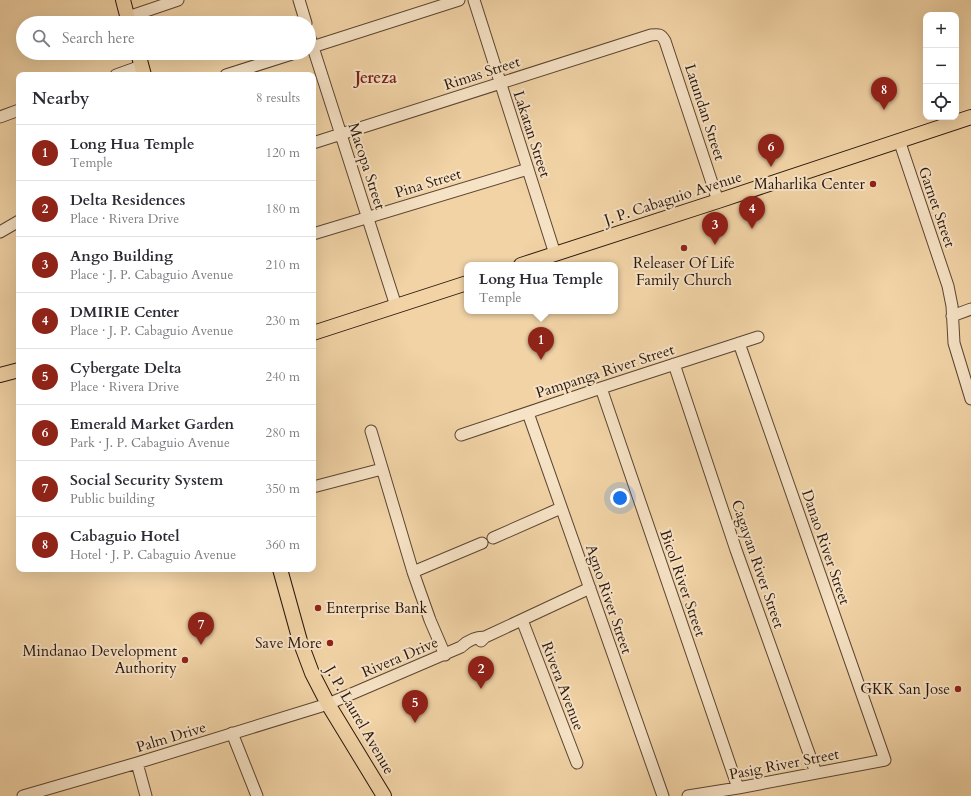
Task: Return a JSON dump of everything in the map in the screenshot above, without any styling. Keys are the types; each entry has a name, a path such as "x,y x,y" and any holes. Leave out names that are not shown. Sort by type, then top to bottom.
{"main road":[{"path":"123,0 127,16"},
{"name":"J. P. Cabaguio Avenue","path":"530,262 971,117"},
{"path":"316,332 464,284"},
{"path":"0,375 16,371"},
{"name":"J. P. Laurel Avenue","path":"281,572 305,656 314,678 328,704 384,796"}],"street":[{"path":"138,16 178,0"},
{"path":"299,0 304,16"},
{"path":"316,46 459,0"},
{"name":"Lakatan Street","path":"474,0 555,254"},
{"name":"Rimas Street","path":"316,142 651,35 660,35"},
{"name":"Latundan Street","path":"660,35 663,36 665,41 718,201"},
{"path":"235,72 273,60"},
{"name":"Macopa Street","path":"315,60 341,134 396,306"},
{"path":"124,72 141,65"},
{"path":"0,117 16,111"},
{"name":"Garnet Street","path":"899,140 948,286 951,301 954,343 971,399"},
{"name":"Pina Street","path":"316,233 528,169"},
{"path":"0,232 16,223"},
{"path":"952,316 971,309"},
{"name":"Pampanga River Street","path":"461,435 758,337"},
{"name":"Danao River Street","path":"739,343 885,760"},
{"name":"Cagayan River Street","path":"674,364 736,550 816,773"},
{"name":"Bicol River Street","path":"601,388 738,788"},
{"name":"Agno River Street","path":"528,413 663,796"},
{"path":"371,431 413,572 444,655"},
{"path":"316,486 382,469"},
{"path":"493,538 561,508"},
{"path":"413,572 482,542"},
{"name":"Rivera Drive","path":"328,704 461,648 480,643 485,637 590,588"},
{"name":"Rivera Avenue","path":"522,620 577,763"},
{"name":"Palm Drive","path":"23,796 137,763 328,704"},
{"path":"232,733 257,796"},
{"name":"Pasig River Street","path":"688,796 885,760"},
{"path":"137,763 146,796"}],"place":[{"name":"Cabaguio Hotel","path":"884,110"},
{"name":"Emerald Market Garden","path":"771,167"},
{"name":"Maharlika Center","path":"873,184"},
{"name":"DMIRIE Center","path":"752,229"},
{"name":"Ango Building","path":"715,245"},
{"name":"Releaser Of Life Family Church","path":"684,248"},
{"name":"Long Hua Temple","path":"541,360"},
{"name":"Enterprise Bank","path":"318,608"},
{"name":"Save More","path":"330,643"},
{"name":"Social Security System","path":"201,645"},
{"name":"Mindanao Development Authority","path":"185,660"},
{"name":"Delta Residences","path":"481,689"},
{"name":"GKK San Jose","path":"958,689"},
{"name":"Cybergate Delta","path":"415,723"}],"district":[{"name":"Jereza","path":"376,77"}]}
